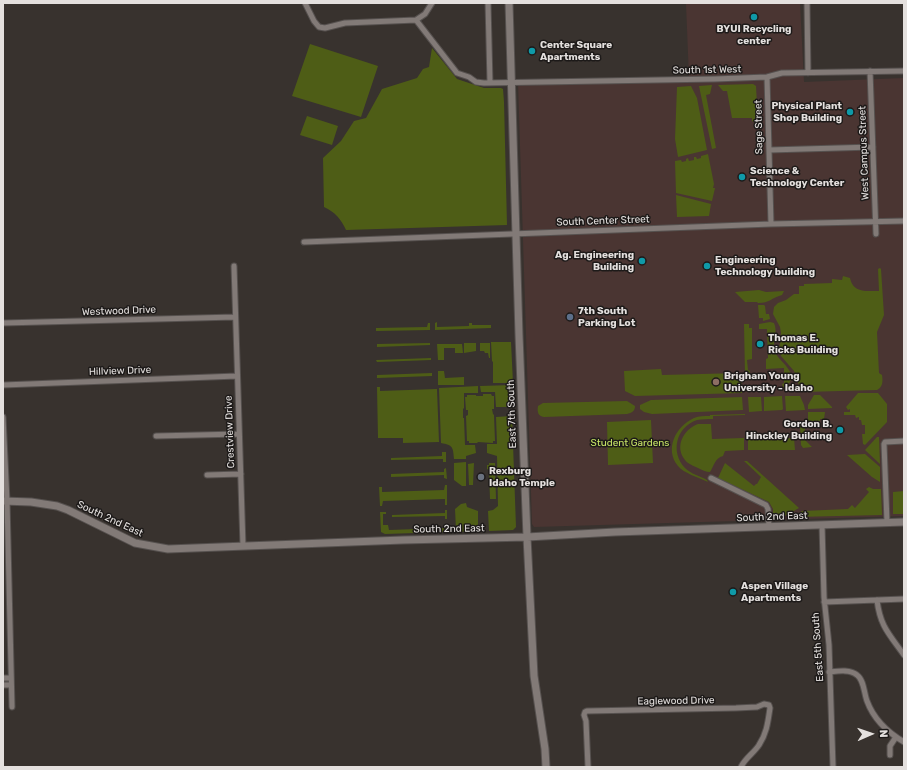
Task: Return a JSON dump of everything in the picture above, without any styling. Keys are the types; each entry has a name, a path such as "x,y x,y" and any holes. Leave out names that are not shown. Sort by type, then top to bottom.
{"main road":[{"name":"East 7th South","path":"509,3 510,83 527,537 534,676 545,749 546,767"},
{"name":"South 2nd East","path":"5,501 31,502 57,506 135,543 168,549 904,522"}],"street":[{"path":"305,3 314,21 319,27 325,28 345,23 416,20 425,14 432,3"},
{"path":"488,3 490,83"},
{"path":"807,3 808,73"},
{"name":"South 1st West","path":"416,20 457,73 470,77 476,82 510,83 767,77 782,74 904,70"},
{"name":"West Campus Street","path":"870,71 876,234"},
{"name":"Sage Street","path":"767,77 771,224"},
{"path":"769,150 873,146"},
{"name":"South Center Street","path":"304,242 771,224 904,221"},
{"name":"Crestview Drive","path":"234,266 243,546"},
{"name":"Westwood Drive","path":"3,323 235,317"},
{"name":"Hillview Drive","path":"3,385 237,376"},
{"path":"3,417 12,707"},
{"path":"156,436 239,434"},
{"path":"887,522 884,444 885,442 904,441"},
{"path":"207,475 240,474"},
{"path":"711,478 766,506 768,509 769,526"},
{"name":"East 5th South","path":"822,525 824,602 829,645 833,767"},
{"path":"824,602 904,599"},
{"path":"877,600 878,610 882,622 904,655"},
{"path":"830,672 850,671 857,675 862,684 867,701 876,718 882,726 904,742"},
{"path":"3,678 11,678"},
{"path":"3,685 11,685"},
{"name":"Eaglewood Drive","path":"588,767 586,721 584,714 587,711 736,708 757,707 764,704 769,705 766,733 759,745 741,767"},
{"path":"890,754 890,746 896,737"}],"shaded area":[{"name":"Brigham Young University - Idaho","path":"800,3 804,82 904,78 904,516 534,527 532,524 518,82 689,78 686,4"}],"green space":[{"path":"310,44 378,66 361,117 292,96"},
{"path":"432,48 457,79 484,88 503,89 507,225 346,230 337,216 324,207 323,158 341,141 354,121 366,118 382,89 417,78 423,69 429,67"},
{"path":"753,84 756,86 758,124 752,121 752,118 732,118 727,91 723,91 718,85"},
{"path":"712,85 710,94 706,95 716,148 712,149 699,86"},
{"path":"691,86 697,98 707,150 678,157 675,139 677,87"},
{"path":"307,116 338,126 332,145 300,135"},
{"path":"708,154 714,184 713,188 715,188 712,201 676,193 675,161 681,160 682,162 686,161 688,158 689,161 694,160 694,157 697,159"},
{"path":"676,195 711,204 709,216 677,217"},
{"path":"880,268 884,315 877,332 879,373 882,375 882,384 877,390 801,391 794,371 781,356 779,351 781,333 780,327 773,314 774,307 794,294 799,294 799,286 804,286 804,284 832,283 832,279 842,280 843,276 850,278 857,289 865,291 879,291 878,269"},
{"path":"759,290 766,292 784,291 782,295 765,302 758,303 745,302 735,292"},
{"path":"758,305 765,306 766,314 769,314 770,319 763,321 763,318 759,318"},
{"path":"437,322 437,327 469,326 469,323 472,323 472,325 491,325 491,328 435,330 435,323"},
{"path":"770,322 774,323 775,326 774,349 790,373 791,378 784,389 782,384 784,383 784,368 766,369 766,359 768,358 767,329 759,329 759,324"},
{"path":"428,323 430,323 430,330 376,331 376,328 427,327"},
{"path":"744,324 749,324 749,328 752,328 752,359 747,360 750,375 745,375"},
{"path":"491,342 511,342 513,383 493,383"},
{"path":"430,343 430,345 377,347 377,344"},
{"path":"464,343 476,343 476,351 464,353"},
{"path":"480,343 490,343 490,358 488,353 480,351"},
{"path":"437,344 462,344 463,353 455,353 455,348 444,348 444,360 438,360"},
{"path":"431,358 431,360 377,362 376,360"},
{"path":"661,369 662,375 741,373 742,393 635,396 625,391 624,371"},
{"path":"438,371 444,371 445,378 464,377 464,385 438,385"},
{"path":"432,373 432,376 377,378 377,375"},
{"path":"513,385 511,407 496,407 495,392 481,392 480,386"},
{"path":"478,386 478,393 464,393 463,409 465,445 475,445 476,453 466,456 466,459 454,459 452,447 441,443 439,388"},
{"path":"377,387 380,387 380,391 437,389 439,442 403,443 403,438 378,438"},
{"path":"858,393 878,393 887,404 887,422 865,445 863,444 862,434 865,434 865,425 862,425 859,417 856,418 855,415 844,415 844,412 850,412 850,409 848,410 846,407"},
{"path":"483,394 491,394 494,396 494,409 492,409 494,415 495,441 493,441 493,443 469,443 469,441 467,441 466,416 468,415 468,410 466,410 465,397 467,397 467,395 483,396"},
{"path":"814,395 820,395 832,408 808,409 808,405"},
{"path":"782,396 782,410 764,411 764,397"},
{"path":"785,396 800,396 805,410 786,411"},
{"path":"742,397 743,410 652,414 644,412 640,409 640,405 651,400"},
{"path":"748,397 761,397 762,411 749,412"},
{"path":"627,401 635,406 633,412 627,414 544,417 538,413 538,406 543,403"},
{"path":"808,412 825,412 824,419 820,419 818,423 808,424"},
{"path":"745,414 713,416 713,419 697,420 684,428 680,434 677,448 680,462 687,470 707,480 708,482 680,469 674,459 672,445 677,432 682,426 696,417"},
{"path":"512,416 516,527 513,530 489,531 488,511 493,510 498,506 497,456 487,453 487,444 497,444 496,417"},
{"name":"Student Gardens","path":"651,420 653,463 608,465 607,422"},
{"path":"698,424 711,424 712,439 744,438 744,450 725,451 723,456 716,460 710,472 691,465 686,461 680,449 682,439 685,434 693,426"},
{"path":"800,426 805,426 805,440 812,447 803,448 801,445"},
{"path":"877,437 879,437 880,464 865,450"},
{"path":"794,438 795,450 748,450 748,439"},
{"path":"442,452 446,452 446,462 443,462 443,459 391,460 391,458 442,456"},
{"path":"865,454 880,467 880,482 847,455"},
{"path":"744,461 747,461 799,508 783,517 773,518 773,509 769,502 718,478 725,463 754,486 761,477"},
{"path":"466,462 466,486 462,486 454,480 454,463"},
{"path":"474,463 473,485 469,485 468,464"},
{"path":"489,463 495,463 496,499 490,499 489,470 487,469 487,465 489,465"},
{"path":"446,468 447,479 444,478 444,475 391,477 391,474 444,472 444,469"},
{"path":"445,485 447,485 447,505 445,505 445,499 383,501 382,506 380,506 379,487 382,487 382,492 444,490"},
{"path":"869,487 873,489 881,489 882,515 795,517 802,511 848,509 852,505 855,508 869,492 866,489"},
{"path":"904,491 904,514 893,514 893,492"},
{"path":"466,503 467,507 478,511 478,531 459,532 456,530 455,509 461,504"},
{"path":"445,510 447,510 447,519 445,519 445,516 392,517 392,515 445,513"},
{"path":"380,512 386,512 386,514 383,514 383,525 388,525 389,530 446,528 446,525 448,524 448,530 445,532 385,534 381,532"}],"place":[{"name":"BYUI Recycling center","path":"754,17"},
{"name":"Center Square Apartments","path":"532,51"},
{"name":"Physical Plant Shop Building","path":"850,112"},
{"name":"Science & Technology Center","path":"742,177"},
{"name":"Ag. Engineering Building","path":"642,261"},
{"name":"Engineering Technology building","path":"707,266"},
{"name":"7th South Parking Lot","path":"570,317"},
{"name":"Thomas E. Ricks Building","path":"760,344"},
{"name":"Brigham Young University - Idaho","path":"716,382"},
{"name":"Gordon B. Hinckley Building","path":"840,430"},
{"name":"Rexburg Idaho Temple","path":"481,477"},
{"name":"Aspen Village Apartments","path":"733,592"}]}
